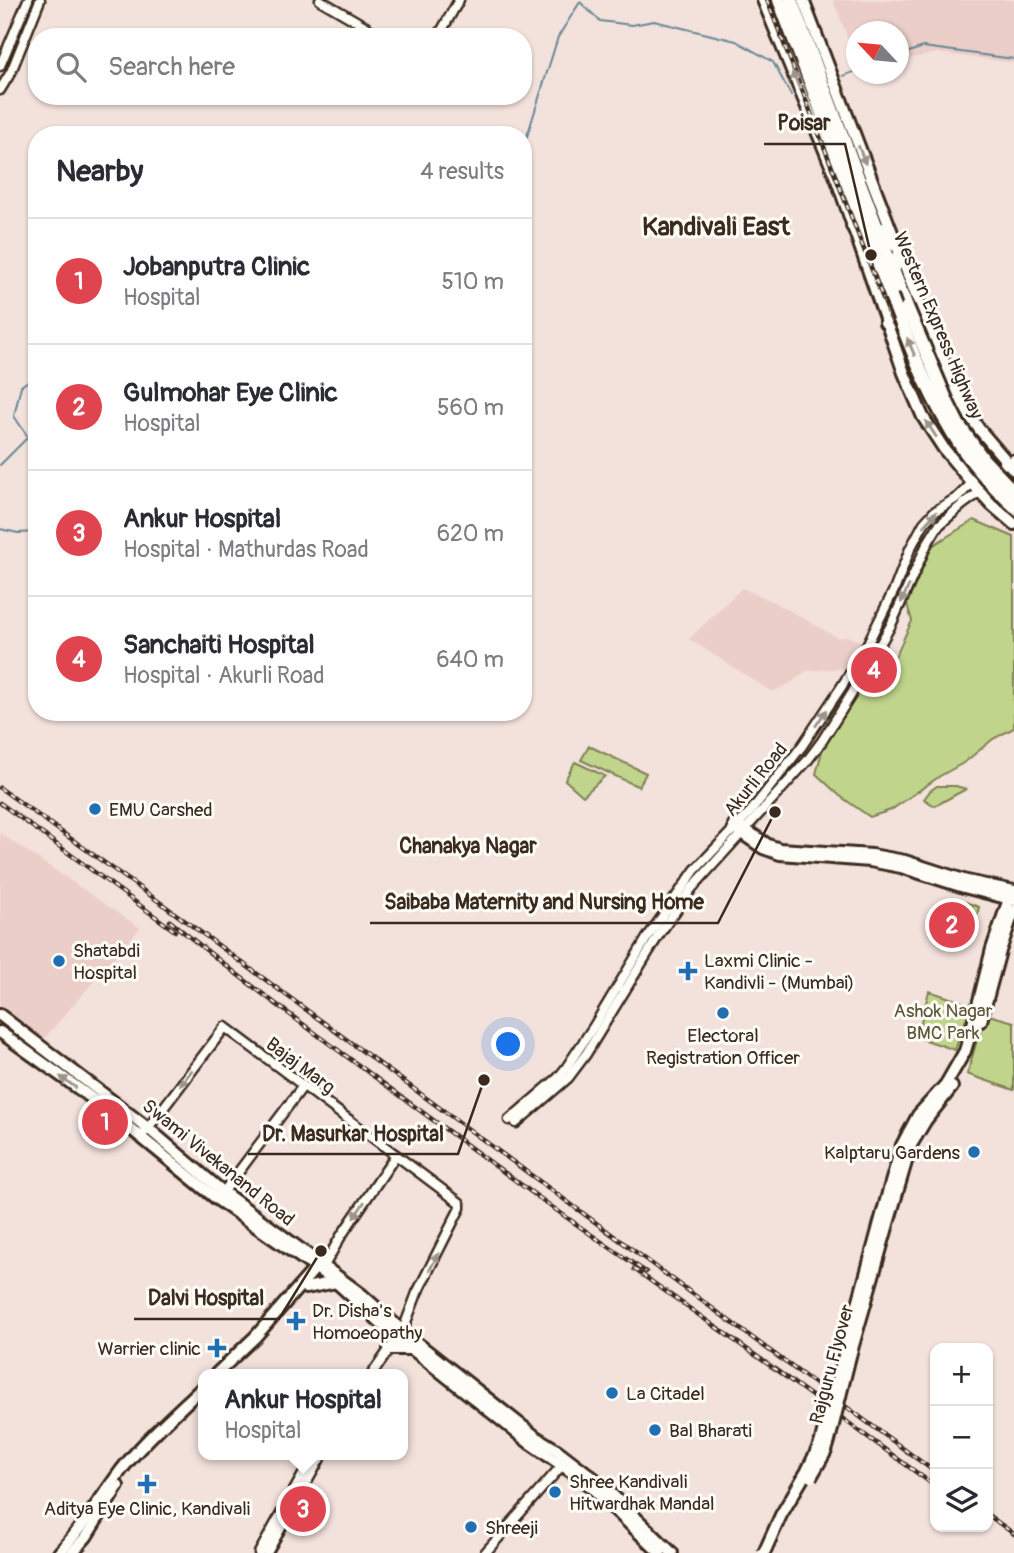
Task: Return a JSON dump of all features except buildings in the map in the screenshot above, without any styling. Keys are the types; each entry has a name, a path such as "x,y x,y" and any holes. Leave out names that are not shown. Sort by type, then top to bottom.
{"highway":[{"path":"779,0 861,199"},
{"path":"791,0 861,199"},
{"name":"Western Express Highway","path":"861,199 873,217 958,424 984,459 1014,492"},
{"name":"Western Express Highway","path":"861,199 875,256 927,387 964,450 1014,506"},
{"path":"873,217 899,250 893,270"},
{"path":"853,226 875,256"},
{"path":"886,322 891,296"}],"main road":[{"path":"763,0 836,180 923,417 944,449 976,488 1014,524"},
{"path":"803,0 934,342 964,407 979,429 1012,465"},
{"path":"740,830 763,848 780,853 870,861 901,867 964,887 1012,895 992,949 965,1051 946,1084 918,1115 902,1145 898,1173"},
{"path":"898,1173 917,1134 967,1063 1014,910"},
{"name":"Swami Vivekanand Road","path":"0,1015 221,1196 303,1260 319,1267 536,1437 557,1450 565,1462 660,1553"},
{"name":"Swami Vivekanand Road","path":"0,1032 145,1133"},
{"name":"Rajguru Flyover","path":"764,1553 785,1507 817,1453 898,1173"},
{"name":"Rajguru Flyover","path":"771,1553 793,1504 826,1451 892,1194"},
{"name":"Swami Vivekanand Road","path":"221,1196 360,1294 400,1330 412,1349 531,1444 600,1483 672,1553"},
{"path":"303,1260 304,1285"},
{"path":"229,1369 260,1340 319,1267"},
{"path":"221,1369 304,1285 336,1282"},
{"path":"389,1349 412,1349"},
{"path":"60,1553 79,1531 123,1468 198,1392"},
{"path":"72,1553 86,1537 127,1472 198,1400"}],"street":[{"path":"0,66 28,0"},
{"path":"29,28 40,0"},
{"path":"320,0 367,28"},
{"path":"443,28 459,0"},
{"path":"0,90 11,72 28,30"},
{"name":"Akurli Road","path":"513,1122 568,1078 586,1054 660,933 802,746 872,635 924,523 934,512 1012,465"},
{"name":"Akurli Road","path":"740,830 807,761 822,741 891,625 937,526 962,505 976,488"},
{"name":"Bajaj Marg","path":"145,1133 225,1027 460,1203 460,1208 400,1330"},
{"path":"221,1196 303,1086"},
{"path":"319,1267 396,1155"},
{"path":"375,1369 400,1330"},
{"path":"370,1369 400,1330"},
{"path":"259,1553 311,1460"},
{"path":"267,1553 319,1460"},
{"path":"485,1553 565,1462"}],"shaded area":[{"path":"833,0 1014,0 1014,63 937,53 909,59 909,21 846,21 846,33"},
{"path":"742,588 774,602 838,638 846,636 861,642 846,668 806,671 791,683 772,692 689,639"},
{"path":"0,833 140,928 43,1040 0,1008"}],"green space":[{"path":"974,520 1014,537 1014,728 993,739 965,762 891,810 870,817 840,796 816,774 824,744 861,681 886,676 912,621 907,604 932,546"},
{"path":"589,746 646,773 639,787 581,760"},
{"path":"575,762 605,776 583,796 565,780"},
{"path":"937,786 966,789 935,806 924,799"},
{"path":"956,899 979,907 976,920 952,915"},
{"name":"Ashok Nagar BMC Park","path":"929,991 971,1005 955,1050 917,1037"},
{"path":"985,1014 1014,1022 1014,1090 967,1074"}],"waterway":[{"path":"530,126 558,37 580,2 600,21 632,25 654,21 736,41 773,62 791,95"},
{"path":"909,52 923,47 1014,59"},
{"path":"28,381 21,386 14,416 28,437"},
{"path":"0,465 28,437"},
{"path":"0,529 28,532"}],"railway":[{"path":"767,0 891,319 953,420 1014,491"},
{"path":"0,788 165,906 931,1469"},
{"path":"0,803 175,931"},
{"path":"170,921 335,1048 517,1182 646,1272"},
{"path":"634,1269 930,1482"},
{"path":"993,1519 1014,1534"}],"place":[{"name":"Poisar","path":"871,255"},
{"name":"Sanchaiti Hospital","path":"874,670"},
{"name":"EMU Carshed","path":"95,809"},
{"name":"Saibaba Maternity and Nursing Home","path":"775,812"},
{"name":"Gulmohar Eye Clinic","path":"952,925"},
{"name":"Shatabdi Hospital","path":"59,961"},
{"name":"Laxmi Clinic - Kandivli - (Mumbai)","path":"688,971"},
{"name":"Electoral Registration Officer","path":"723,1013"},
{"name":"Dr. Masurkar Hospital","path":"484,1080"},
{"name":"Jobanputra Clinic","path":"105,1122"},
{"name":"Kalptaru Gardens","path":"974,1152"},
{"name":"Dalvi Hospital","path":"321,1251"},
{"name":"Dr. Disha's Homoeopathy","path":"296,1321"},
{"name":"Warrier clinic","path":"217,1348"},
{"name":"La Citadel","path":"612,1393"},
{"name":"Bal Bharati","path":"655,1430"},
{"name":"Aditya Eye Clinic, Kandivali","path":"147,1484"},
{"name":"Shree Kandivali Hitwardhak Mandal","path":"555,1492"},
{"name":"Ankur Hospital","path":"303,1509"},
{"name":"Shreeji","path":"471,1527"}],"district":[{"name":"Kandivali East","path":"716,226"},
{"name":"Chanakya Nagar","path":"468,846"}]}
